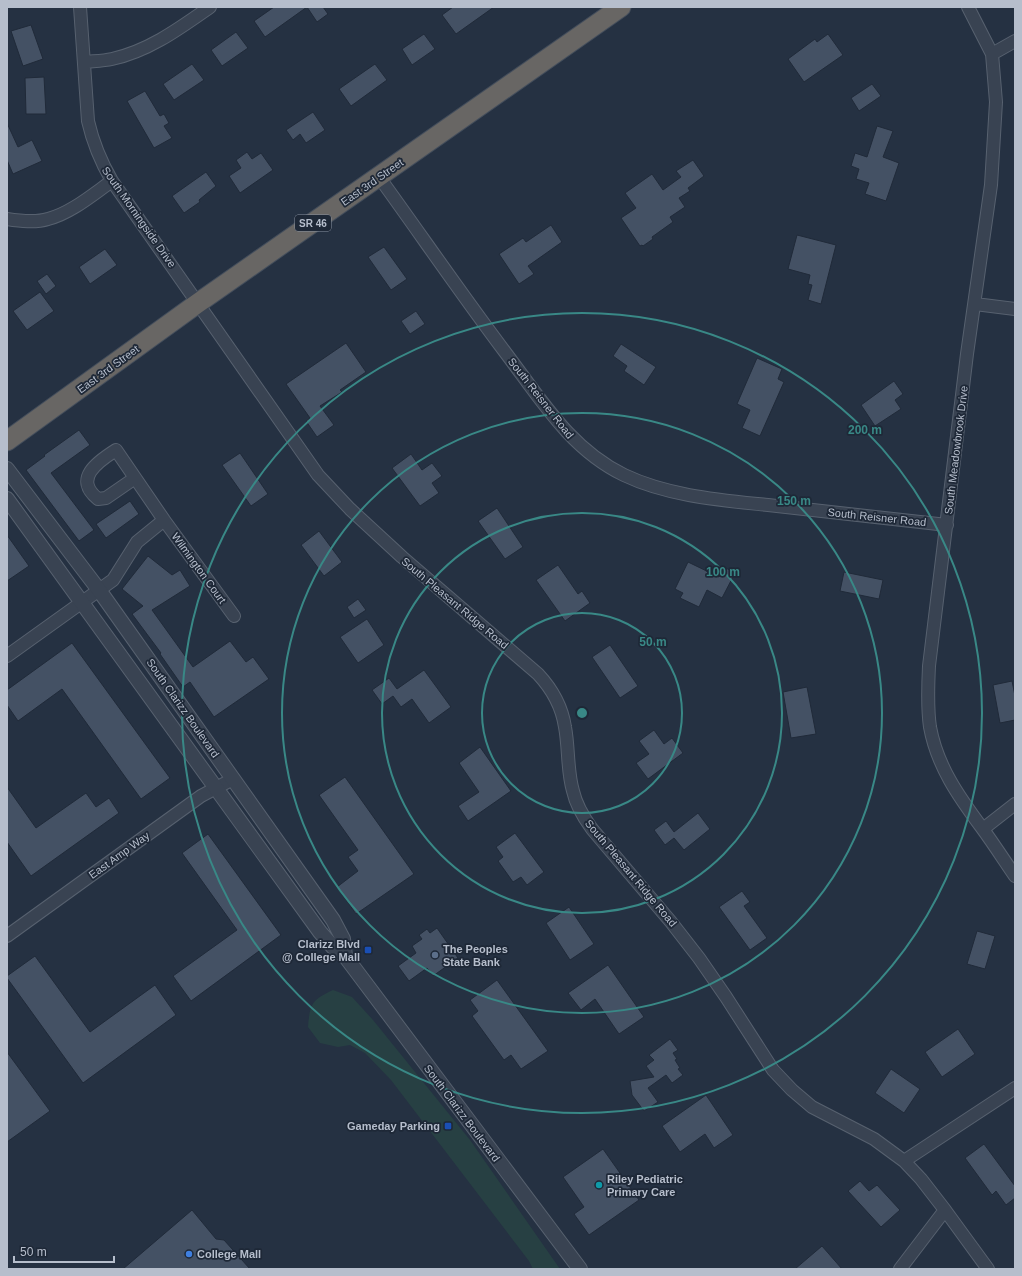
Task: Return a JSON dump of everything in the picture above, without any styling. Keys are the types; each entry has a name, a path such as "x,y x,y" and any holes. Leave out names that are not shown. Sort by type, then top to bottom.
{"highway":[{"name":"East 3rd Street","path":"7,441 198,303 621,7"}],"street":[{"name":"South Morningside Drive","path":"80,7 85,97 91,135 102,163 112,181 198,303"},
{"path":"84,62 112,59 141,49 177,30 210,7"},
{"name":"South Meadowbrook Drive","path":"968,7 992,54 996,102 991,185 929,666 928,710 930,728 938,756 946,773 960,798 1015,876"},
{"path":"992,54 1015,41"},
{"name":"South Reisner Road","path":"379,177 547,409 564,430 604,464 645,484 695,496 947,525"},
{"path":"7,219 22,221 47,219 75,206 112,181"},
{"name":"South Pleasant Ridge Road","path":"198,303 318,475 350,509 402,557 546,682 554,694 563,717 570,779 573,792 584,817 592,829 671,922 699,958 773,1070 792,1090 812,1107 874,1139 904,1161 921,1178 988,1269"},
{"path":"975,304 1015,308"},
{"name":"South Clarizz Boulevard","path":"7,469 99,590 333,920 343,939 345,956"},
{"name":"Wilmington Court","path":"135,478 234,616"},
{"name":"South Clarizz Boulevard","path":"7,498 320,932 333,947 345,956 580,1269"},
{"path":"7,656 113,580 137,542 164,520"},
{"name":"East Amp Way","path":"7,936 200,796 233,779"},
{"path":"983,829 1015,804"},
{"path":"904,1161 1015,1088"},
{"path":"900,1269 945,1210"}],"green space":[{"path":"333,990 352,997 373,1020 470,1140 560,1269 533,1269 529,1261 391,1080 365,1053 350,1045 338,1047 320,1043 308,1027 311,1007 316,1000"}],"building":[{"path":"274,7 307,7 265,37 254,21"},
{"path":"307,7 323,7 328,14 317,22"},
{"path":"453,7 494,7 456,34 442,15"},
{"path":"31,25 43,59 23,66 11,31"},
{"path":"236,32 248,48 222,66 211,50"},
{"path":"424,34 435,49 412,65 402,49"},
{"path":"828,34 843,55 804,82 788,59 815,39 817,42"},
{"path":"192,64 204,80 174,100 163,84"},
{"path":"375,64 387,80 351,106 339,89"},
{"path":"44,77 46,114 26,114 25,78"},
{"path":"872,84 881,96 859,111 851,98"},
{"path":"145,91 160,116 164,114 169,123 164,126 172,138 154,148 127,101"},
{"path":"313,112 325,130 306,143 300,134 293,140 286,130"},
{"path":"7,123 18,147 32,140 42,161 13,174 7,160"},
{"path":"877,126 893,131 883,157 899,163 886,201 865,194 869,183 856,179 859,169 851,166 855,153 867,157"},
{"path":"247,152 252,159 261,153 273,170 240,193 229,176 241,168 236,160"},
{"path":"693,160 704,176 688,188 690,191 679,198 685,207 670,217 673,222 652,237 653,239 643,246 640,246 621,218 636,208 625,193 652,174 663,190 681,177 676,171"},
{"path":"206,172 216,186 199,200 200,202 184,213 172,196"},
{"path":"551,225 562,242 528,266 534,274 519,284 499,254 523,238 526,242"},
{"path":"797,235 836,245 821,304 808,300 812,285 808,284 810,275 788,269"},
{"path":"384,247 407,279 391,290 368,257"},
{"path":"105,249 117,265 90,284 79,267"},
{"path":"47,274 56,286 46,294 37,281"},
{"path":"40,292 54,311 27,330 13,311"},
{"path":"416,311 425,324 410,334 401,321"},
{"path":"346,343 366,372 340,390 342,392 320,406 334,425 317,437 306,421 310,418 286,384"},
{"path":"621,344 656,367 644,385 624,371 627,366 613,356"},
{"path":"757,358 782,369 778,379 784,382 760,436 742,428 750,410 737,404"},
{"path":"894,381 903,394 895,400 901,409 875,426 861,405"},
{"path":"79,430 90,445 51,473 94,530 79,541 26,470"},
{"path":"240,453 268,494 251,506 222,465"},
{"path":"411,454 422,470 432,463 442,476 432,483 439,493 420,506 392,468"},
{"path":"130,501 139,514 106,538 96,524"},
{"path":"497,508 523,547 505,559 478,521"},
{"path":"319,531 342,562 324,576 301,545"},
{"path":"7,535 29,566 7,581"},
{"path":"148,556 172,575 180,570 190,586 152,610 193,667 230,641 246,662 253,657 269,679 214,717 190,682 183,687 160,654 161,653 132,614 143,606 122,589"},
{"path":"688,562 719,577 724,567 735,573 722,598 707,590 699,607 680,598 683,593 675,589"},
{"path":"558,565 578,594 582,591 590,603 565,621 536,580"},
{"path":"844,572 883,580 879,599 840,591"},
{"path":"358,599 366,610 354,618 347,607"},
{"path":"367,619 384,645 358,663 340,637"},
{"path":"72,643 170,778 141,799 62,689 18,721 7,705 7,690"},
{"path":"610,645 638,686 620,698 592,657"},
{"path":"424,670 451,707 429,723 412,699 401,707 393,696 382,704 372,690 389,678 397,689"},
{"path":"1012,681 1015,696 1015,720 1000,723 993,685"},
{"path":"807,687 816,734 791,738 783,692"},
{"path":"654,730 664,744 672,738 683,753 648,779 636,763 649,754 639,741"},
{"path":"480,747 511,791 468,821 458,806 479,792 459,763"},
{"path":"345,777 414,874 356,914 337,887 358,871 348,857 358,850 319,795"},
{"path":"7,787 36,828 86,793 96,807 109,798 119,813 31,876 7,842"},
{"path":"698,813 710,829 684,850 674,838 665,845 654,830 666,821 674,832"},
{"path":"515,833 544,872 527,885 521,877 513,882 498,861 503,857 496,847"},
{"path":"208,834 281,935 191,1001 173,976 237,930 182,853"},
{"path":"742,891 750,902 744,906 767,938 750,950 719,907"},
{"path":"569,907 594,944 570,960 546,923"},
{"name":"The Peoples State Bank","path":"437,928 458,958 433,976 427,968 409,981 398,966 416,953 412,946 422,939 419,935 427,929 430,933"},
{"path":"977,931 995,936 985,969 967,964"},
{"path":"35,956 90,1032 155,985 176,1015 83,1083 7,978 7,976"},
{"path":"608,965 644,1017 619,1034 595,999 581,1010 568,993"},
{"path":"497,980 548,1051 521,1069 511,1055 504,1060 472,1016 478,1011 470,1000"},
{"path":"958,1029 975,1054 942,1077 925,1052"},
{"path":"670,1039 678,1050 673,1053 680,1068 678,1069 683,1075 672,1083 666,1075 648,1088 658,1102 644,1111 632,1095 630,1081 654,1077 646,1066 654,1060 649,1055"},
{"path":"7,1052 50,1111 7,1142"},
{"path":"891,1069 920,1089 904,1113 875,1093"},
{"path":"706,1095 733,1135 714,1148 705,1134 680,1152 662,1126"},
{"path":"984,1144 1015,1186 1015,1198 1006,1205 996,1191 992,1195 965,1158"},
{"name":"Riley Pediatric Primary Care","path":"603,1149 639,1200 589,1235 574,1214 584,1207 563,1177"},
{"path":"860,1181 869,1191 877,1185 900,1210 881,1227 848,1191"},
{"name":"College Mall","path":"192,1210 216,1239 224,1240 250,1269 123,1269"},
{"path":"822,1246 842,1269 795,1269"}],"place":[{"name":"Clarizz Blvd @ College Mall","path":"368,950"},
{"name":"The Peoples State Bank","path":"435,955"},
{"name":"Gameday Parking","path":"448,1126"},
{"name":"Riley Pediatric Primary Care","path":"599,1185"},
{"name":"College Mall","path":"189,1254"}]}
